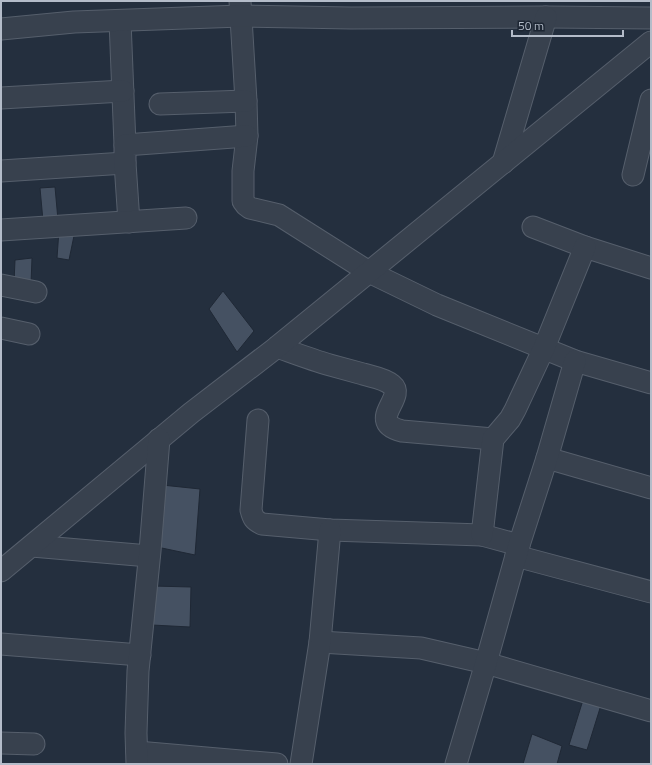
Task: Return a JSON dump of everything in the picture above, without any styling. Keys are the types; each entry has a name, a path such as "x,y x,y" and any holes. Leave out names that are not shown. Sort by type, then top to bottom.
{"street":[{"path":"240,9 246,101 247,136 243,171 243,194 246,205 250,208 279,215 369,272 437,305 575,361 651,383"},
{"path":"1,29 240,9 350,18 420,9 558,12 651,18"},
{"path":"503,163 558,12"},
{"path":"120,20 129,222"},
{"path":"1,571 159,439 277,347 651,42"},
{"path":"1,98 123,91"},
{"path":"633,174 651,100"},
{"path":"160,104 246,101"},
{"path":"1,171 247,136"},
{"path":"1,230 186,218"},
{"path":"533,227 585,247 651,268"},
{"path":"482,535 493,439 510,419 515,410 544,348 585,247"},
{"path":"1,285 36,292"},
{"path":"1,328 29,334"},
{"path":"277,347 327,364 381,379 393,385 396,393 386,415 386,420 389,426 394,429 493,439"},
{"path":"456,764 517,550 547,458 575,361"},
{"path":"258,420 251,510 256,522 262,524 330,530 482,535 517,550 651,592"},
{"path":"159,439 150,556 140,655 136,733 137,758 277,764"},
{"path":"547,458 651,488"},
{"path":"301,764 320,642 330,530"},
{"path":"32,546 150,556"},
{"path":"320,642 421,648 486,663 651,711"},
{"path":"1,644 140,655"},
{"path":"1,743 34,744"}],"building":[{"path":"55,187 58,220 43,221 40,188"},
{"path":"59,230 75,231 69,260 57,258"},
{"path":"32,258 31,284 14,283 15,260"},
{"path":"223,291 254,331 237,352 209,309"},
{"path":"162,485 200,489 195,555 157,547"},
{"path":"153,586 191,587 190,627 152,625"},
{"path":"583,700 601,705 587,750 569,745"},
{"path":"532,734 562,746 557,764 523,764"}]}
